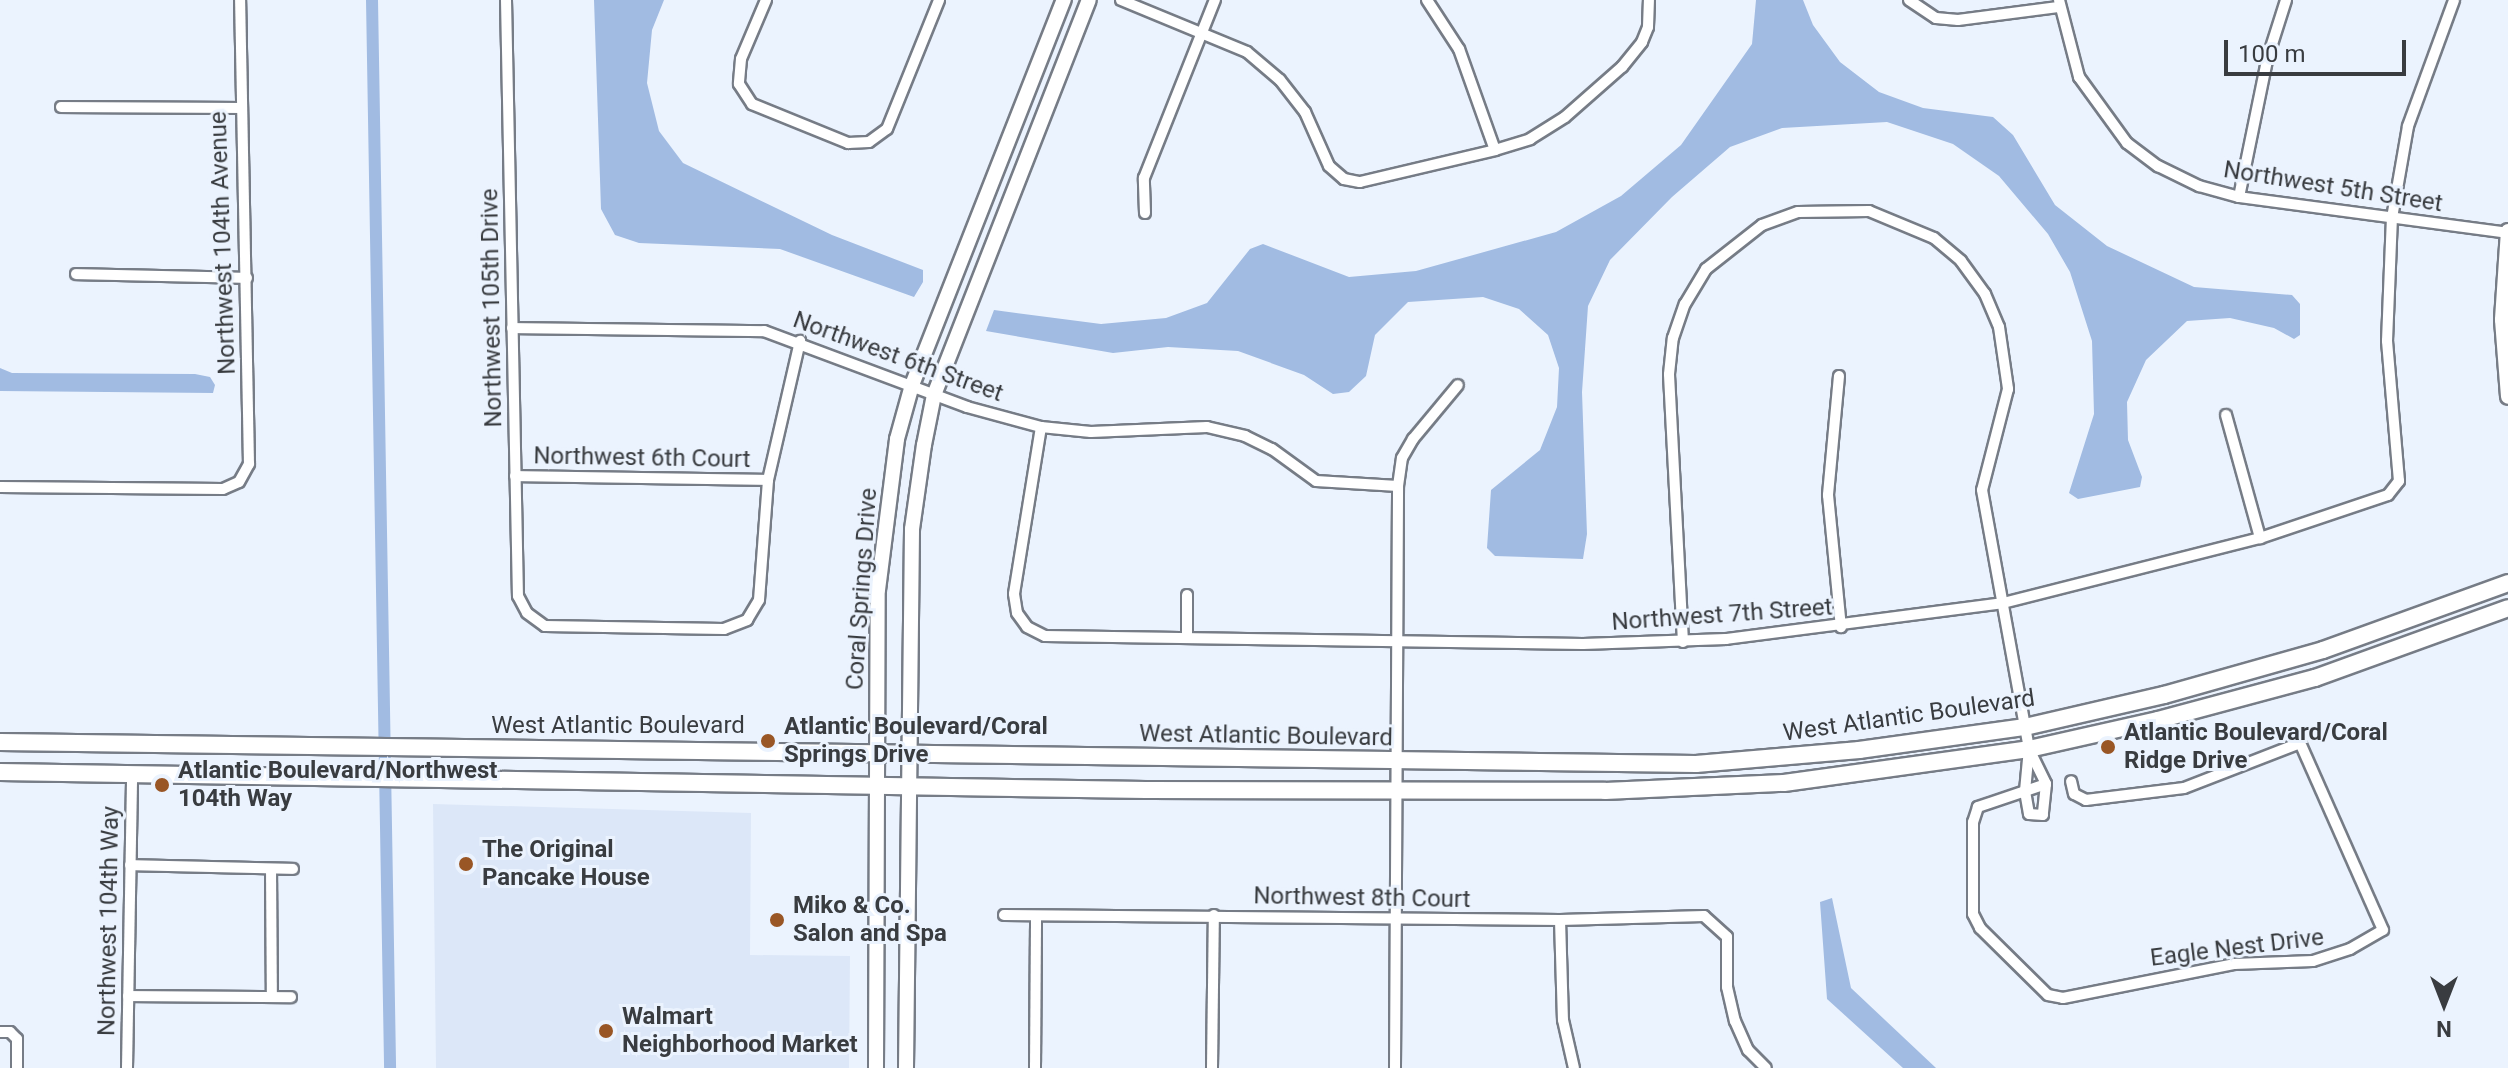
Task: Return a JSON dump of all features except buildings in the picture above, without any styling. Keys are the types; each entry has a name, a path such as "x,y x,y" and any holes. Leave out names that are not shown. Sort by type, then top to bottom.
{"main road":[{"name":"Coral Springs Drive","path":"876,1068 875,751 882,528 912,385 1064,0"},
{"name":"Coral Springs Drive","path":"906,1068 912,529 934,395 1089,0"},
{"path":"2508,232 2502,320 2508,397"},
{"name":"West Atlantic Boulevard","path":"0,742 908,751 1394,762 1696,764 1859,750 2025,727 2164,695 2323,650 2508,583"},
{"name":"West Atlantic Boulevard","path":"0,772 908,787 1605,791 1770,784 2029,749 2315,678 2508,608"}],"street":[{"name":"Northwest 104th Avenue","path":"0,487 223,489 239,482 249,464 247,278 239,108 240,0"},
{"name":"Northwest 105th Drive","path":"506,0 518,596 527,613 545,626 724,629 747,620 759,600 768,480"},
{"path":"766,0 741,59 739,84 752,104 848,143 869,142 887,129 939,0"},
{"path":"1121,0 1247,52 1280,80 1305,112 1329,166 1344,179 1360,182 1530,139 1597,92 1642,42 1648,27 1649,0"},
{"path":"1145,213 1144,178 1215,0"},
{"path":"1427,0 1459,49 1495,150"},
{"path":"1909,0 1936,18 1958,20 2058,3"},
{"path":"2239,197 2267,60 2286,0"},
{"path":"2392,218 2408,126 2454,0"},
{"name":"Northwest 5th Street","path":"2058,3 2079,77 2127,143 2158,166 2199,186 2239,197 2508,232"},
{"path":"61,107 239,108"},
{"path":"1683,642 1669,374 1681,315 1706,269 1762,225 1835,208 1902,221 1934,238 1961,261 1985,294 2007,357 2008,389 1982,490 2029,749 2046,784 2043,815 2029,814 2025,791 2029,749"},
{"name":"Northwest 7th Street","path":"1041,427 1014,594 1017,613 1027,627 1045,636 1397,642 1683,642 1841,627 2003,603 2145,572 2388,495 2399,481 2387,341 2392,218"},
{"path":"76,274 247,278"},
{"name":"Northwest 6th Street","path":"512,328 722,328 764,331 800,341 934,395 1041,427 1123,432 1207,427 1245,436 1316,481 1398,486"},
{"path":"768,480 800,341"},
{"path":"1839,376 1828,495 1841,627"},
{"path":"1395,1068 1394,762 1398,486 1402,458 1413,439 1458,385"},
{"path":"2226,415 2260,538"},
{"name":"Northwest 6th Court","path":"515,476 768,480"},
{"path":"1187,595 1187,637"},
{"name":"Eagle Nest Drive","path":"2046,784 1978,807 1973,822 1973,914 1989,938 2048,995 2063,998 2220,966 2313,961 2350,949 2383,930 2300,743 2184,788 2086,800 2074,794 2071,781"},
{"name":"Northwest 104th Way","path":"127,1068 132,774"},
{"path":"130,865 293,869"},
{"path":"271,869 272,997"},
{"name":"Northwest 8th Court","path":"1004,915 1560,920 1704,916 1718,924 1727,937 1727,987 1735,1021 1748,1050 1766,1068"},
{"path":"1212,1068 1214,915"},
{"path":"1035,1068 1036,916"},
{"path":"1560,920 1563,1020 1574,1068"},
{"path":"128,996 291,997"},
{"path":"0,1032 17,1039 17,1068"}],"shaded area":[{"path":"433,804 751,813 750,955 850,956 849,1068 436,1068"}],"water":[{"path":"594,0 664,0 652,30 647,83 659,131 683,163 832,235 923,270 923,282 914,297 780,249 639,243 615,235 601,209"},
{"path":"1756,0 1803,0 1813,25 1840,62 1879,92 1923,108 1993,117 2013,135 2055,205 2107,246 2194,287 2292,295 2300,304 2300,335 2294,339 2274,328 2230,318 2187,321 2146,360 2127,402 2128,440 2142,477 2140,487 2078,499 2069,493 2094,414 2092,341 2070,272 2048,234 1999,176 1953,144 1887,122 1782,128 1730,147 1672,197 1610,260 1588,306 1582,392 1587,534 1583,559 1495,556 1487,548 1491,490 1540,450 1557,407 1559,368 1548,335 1519,309 1483,297 1408,302 1375,335 1366,376 1349,392 1333,394 1304,375 1238,351 1168,347 1113,353 986,331 994,310 1101,324 1166,318 1207,303 1250,249 1263,244 1349,277 1416,271 1556,232 1621,196 1681,145 1752,44"},
{"path":"0,368 12,373 195,374 210,377 215,385 213,393 0,391"},
{"path":"1832,898 1851,988 1936,1068 1903,1068 1827,999 1820,902"}],"waterway":[{"path":"372,0 390,1068"}],"place":[{"name":"Atlantic Boulevard/Coral Springs Drive","path":"768,741"},
{"name":"Atlantic Boulevard/Coral Ridge Drive","path":"2108,747"},
{"name":"Atlantic Boulevard/Northwest 104th Way","path":"162,785"},
{"name":"The Original Pancake House","path":"466,864"},
{"name":"Miko & Co. Salon and Spa","path":"777,920"},
{"name":"Walmart Neighborhood Market","path":"606,1031"}]}
